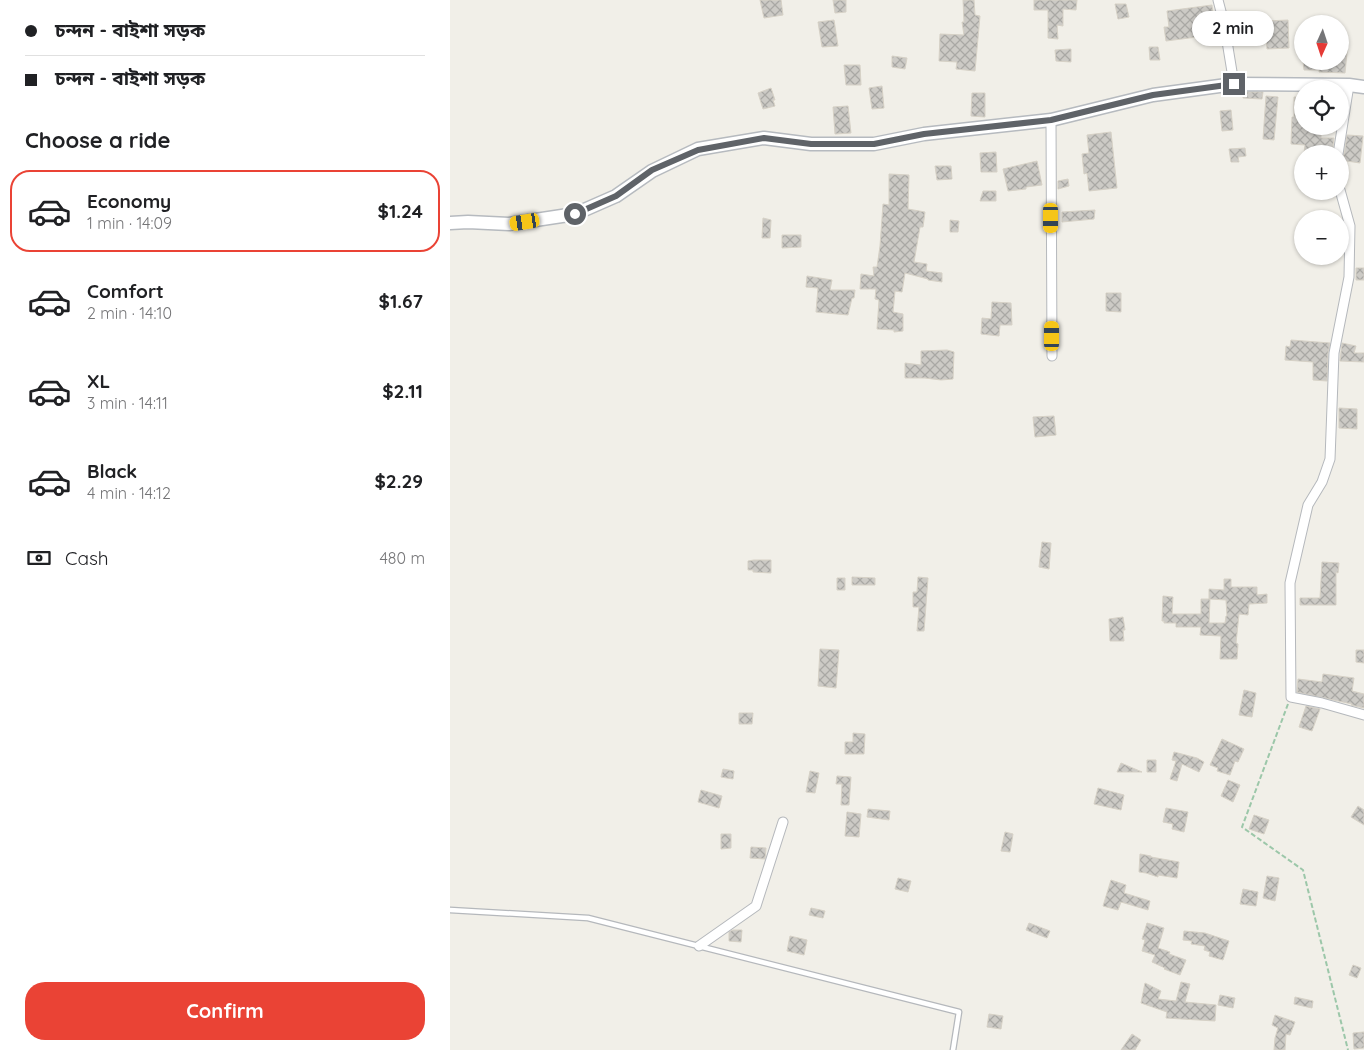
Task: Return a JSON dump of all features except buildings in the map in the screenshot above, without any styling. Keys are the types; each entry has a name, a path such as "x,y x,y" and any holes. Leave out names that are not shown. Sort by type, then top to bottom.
{"main road":[{"path":"450,223 509,224 575,214 616,196 652,170 698,150 764,138 811,144 874,144 924,134 1051,120 1153,95 1234,84 1294,85"},
{"path":"1349,85 1364,87"}],"street":[{"path":"1218,0 1224,23 1234,84"},
{"path":"1051,120 1052,356"},
{"path":"1343,200 1350,226 1349,277 1334,352 1330,458 1322,482 1308,505 1290,583 1291,697 1322,703 1364,715"},
{"path":"699,946 756,906 783,822"}],"lane":[{"path":"450,910 588,918 958,1012 953,1050"}],"path":[{"path":"1291,697 1242,827 1302,870 1348,1050"}],"route":[{"path":"575,214 616,196 652,170 698,150 764,138 811,144 874,144 924,134 1051,120 1153,95 1234,84"}]}
